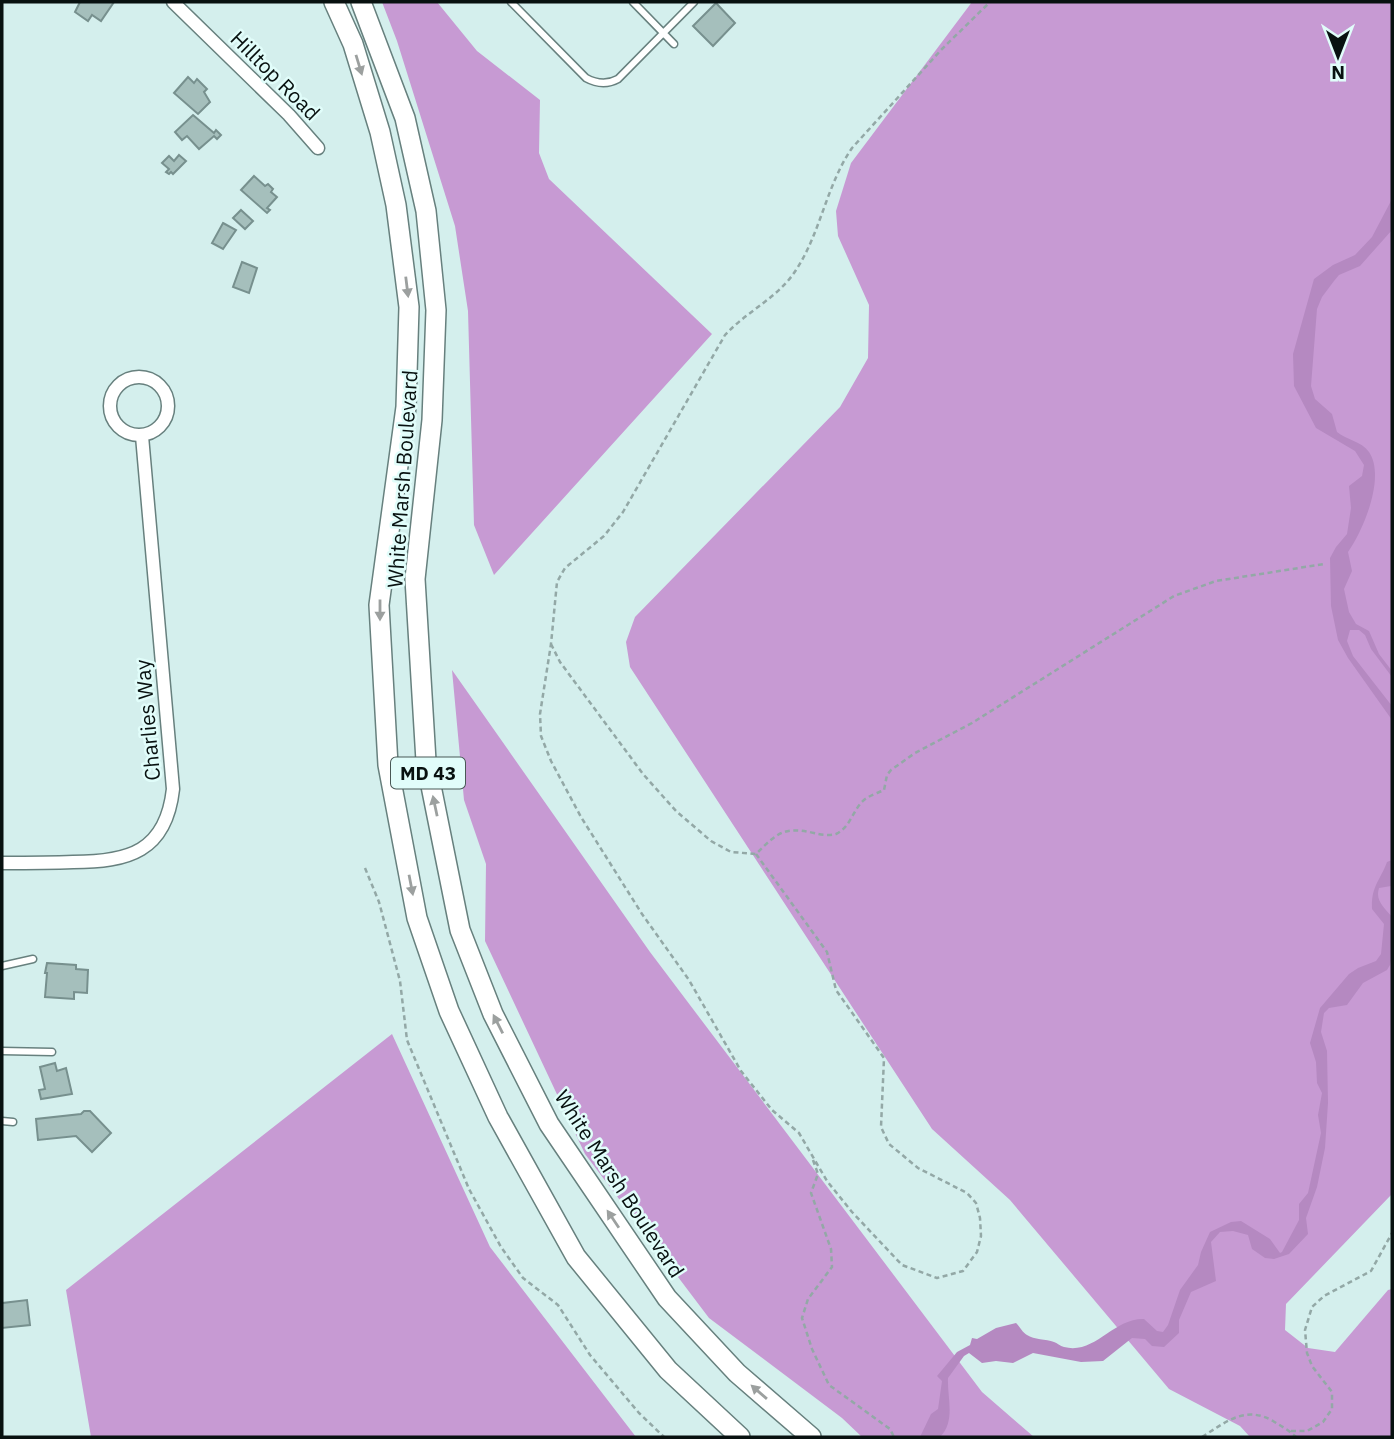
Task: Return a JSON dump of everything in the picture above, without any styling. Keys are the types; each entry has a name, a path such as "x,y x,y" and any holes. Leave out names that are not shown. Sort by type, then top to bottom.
{"main road":[{"name":"White Marsh Boulevard","path":"334,2 353,44 380,132 397,205 409,307 406,407 379,605 388,765 417,918 449,1012 487,1094 576,1257 668,1370 740,1437"},
{"name":"White Marsh Boulevard","path":"360,2 405,118 426,211 436,310 432,420 415,579 426,761 460,930 493,1014 549,1124 667,1298 737,1373 811,1437"}],"street":[{"name":"Hilltop Road","path":"173,2 289,115 318,148"},
{"path":"138,376 157,382 168,399 168,409 160,427 142,436 132,435 116,425 109,408 110,399 120,383 138,376"},
{"name":"Charlies Way","path":"2,863 118,860 138,853 153,841 164,827 171,806 173,789 142,436"}],"lane":[{"path":"512,2 586,78 593,82 606,83 618,79 694,2"},
{"path":"633,2 674,44"},
{"path":"2,967 33,959"},
{"path":"2,1051 52,1052"},
{"path":"2,1121 13,1122"}],"path":[{"path":"551,644 560,662 643,774 676,811 710,841 731,852 756,854 827,952 836,990 884,1058 881,1126 889,1144 918,1168 967,1193 976,1203 981,1237 970,1264 963,1271 937,1278 902,1265 827,1181 799,1133 772,1110 741,1071 689,979 642,914 563,786 541,736 540,714 558,582 565,568 604,536 619,518 725,335 738,321 783,288 797,269 817,228 840,165 852,148 933,59 990,2"},
{"path":"756,854 771,837 785,831 836,834 850,822 865,799 884,790 887,775 891,770 915,753 972,723 1174,596 1225,579 1324,564"},
{"path":"365,868 379,902 400,981 407,1040 476,1200 501,1247 523,1278 558,1305 590,1355 639,1413 664,1437"},
{"path":"811,1155 818,1174 811,1193 831,1249 832,1267 808,1299 802,1318 812,1349 829,1385 890,1429 894,1437"},
{"path":"1291,1431 1307,1431 1323,1422 1332,1409 1332,1392 1312,1366 1307,1353 1305,1330 1312,1307 1324,1296 1371,1271 1392,1233"},
{"path":"1202,1437 1243,1413 1264,1416 1291,1431 1296,1437"}],"shaded area":[{"path":"382,2 437,2 477,51 540,100 539,153 549,179 712,334 494,575 474,525 468,311 455,226 397,41"},
{"path":"972,2 1392,2 1392,1194 1286,1304 1285,1330 1308,1348 1335,1352 1388,1290 1392,1289 1392,1437 1250,1437 1240,1426 1169,1389 1010,1200 932,1129 630,667 626,642 635,617 840,407 868,358 869,305 838,236 836,211 851,163"},
{"path":"1392,199 1392,230 1360,266 1339,275 1322,297 1317,309 1311,386 1315,399 1332,414 1337,432 1366,448 1374,463 1371,504 1348,552 1352,571 1344,589 1349,612 1356,624 1369,631 1379,654 1392,671 1392,677 1359,630 1350,630 1347,641 1353,656 1392,706 1392,720 1338,640 1331,606 1330,558 1347,534 1351,508 1349,486 1362,476 1364,465 1355,451 1316,428 1294,386 1293,354 1314,279 1333,265 1355,255 1372,237"},
{"path":"452,670 650,952 982,1392 1034,1437 862,1437 842,1418 709,1318 585,1154 485,941 486,864 464,800"},
{"path":"1392,860 1391,886 1379,888 1378,893 1381,904 1392,917 1390,965 1387,970 1363,983 1347,1005 1329,1008 1324,1013 1321,1032 1327,1051 1328,1103 1325,1148 1317,1187 1306,1218 1308,1234 1289,1254 1274,1259 1265,1258 1252,1249 1248,1235 1233,1231 1220,1232 1211,1242 1216,1281 1191,1292 1179,1320 1179,1333 1164,1347 1152,1346 1145,1339 1132,1338 1103,1361 1081,1362 1033,1353 1013,1363 982,1363 969,1353 948,1378 950,1409 945,1431 940,1437 920,1437 931,1414 938,1409 942,1381 937,1376 957,1352 970,1345 972,1338 977,1339 996,1328 1016,1323 1030,1337 1075,1348 1085,1346 1133,1320 1144,1319 1157,1331 1163,1332 1180,1290 1198,1265 1210,1232 1231,1222 1241,1221 1270,1239 1280,1253 1282,1252 1299,1220 1299,1204 1308,1193 1321,1133 1318,1115 1322,1093 1317,1083 1316,1062 1310,1043 1320,1008 1349,974 1376,961 1381,954 1384,924 1372,909 1372,901 1374,889 1387,862"},
{"path":"392,1034 490,1247 636,1437 91,1437 66,1290"}],"building":[{"path":"80,2 114,2 101,21 92,15 88,21 75,12"},
{"path":"716,3 735,23 713,46 693,26"},
{"path":"188,77 194,83 197,79 207,89 204,92 210,102 198,114 174,93"},
{"path":"193,115 214,133 216,130 221,135 217,139 214,136 199,149 187,136 182,140 175,132"},
{"path":"179,155 186,161 173,174 169,174 166,172 169,169 162,163 169,156 174,161"},
{"path":"254,176 265,186 268,184 277,197 267,208 270,210 267,213 241,190"},
{"path":"241,210 253,221 245,229 233,218"},
{"path":"223,223 236,230 223,249 212,243"},
{"path":"242,262 257,268 249,293 233,287"},
{"path":"47,963 76,965 76,969 88,970 87,993 74,992 74,999 45,997"},
{"path":"55,1063 57,1071 66,1068 72,1094 41,1099 39,1090 45,1089 40,1067"},
{"path":"90,1111 111,1133 92,1152 76,1136 38,1140 36,1119 81,1114"},
{"path":"27,1300 30,1325 2,1328 2,1303"}]}
